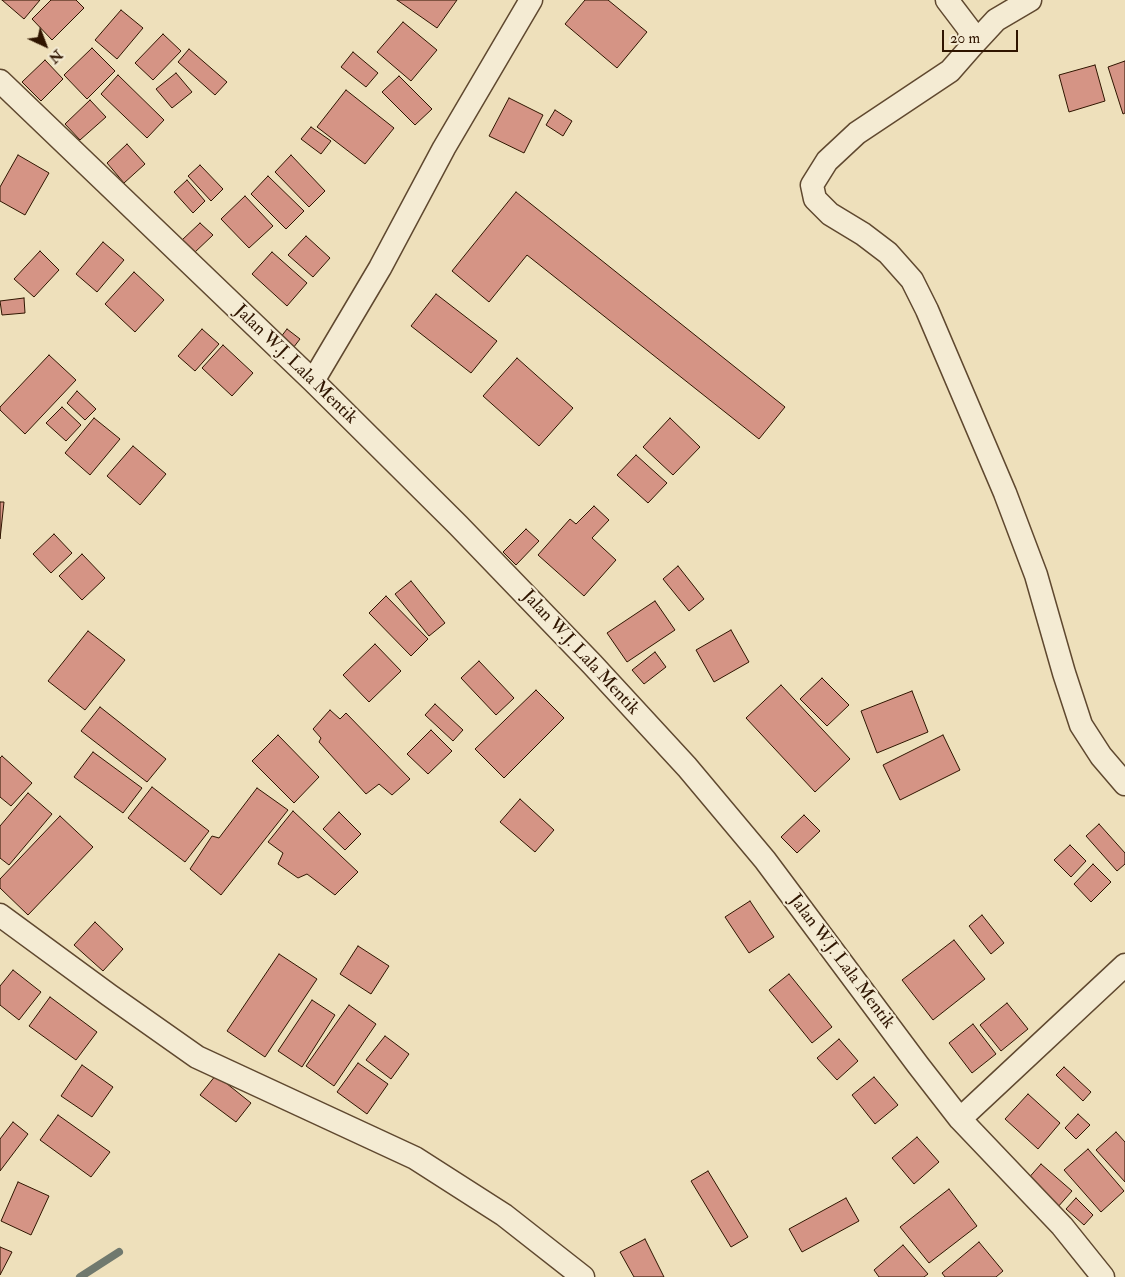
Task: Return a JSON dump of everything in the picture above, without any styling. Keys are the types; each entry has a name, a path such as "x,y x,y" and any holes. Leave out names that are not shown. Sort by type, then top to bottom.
{"street":[{"path":"313,381 380,268 444,148 531,0"},
{"path":"946,0 969,29 971,47"},
{"path":"1030,0 996,20 950,71 857,133 827,161 812,185 816,199 830,214 888,252 912,280 927,310 1005,493 1036,575 1081,725 1101,756 1125,784"},
{"name":"Jalan W.J. Lala Mentik","path":"0,81 313,381 471,539 592,664 687,767 765,860 960,1119 1062,1226 1103,1277"},
{"path":"0,914 109,995 197,1057 415,1158 504,1215 582,1277"},
{"path":"960,1119 1125,965"}],"building":[{"path":"2,0 40,0 24,19"},
{"path":"51,0 76,0 84,8 52,40 32,19"},
{"path":"397,0 457,0 437,28"},
{"path":"585,0 608,0 647,32 617,68 565,24"},
{"path":"121,10 143,28 117,59 95,40"},
{"path":"403,22 437,50 411,81 377,52"},
{"path":"163,34 181,51 153,80 135,63"},
{"path":"92,48 115,71 87,99 64,75"},
{"path":"189,49 227,82 215,95 178,62"},
{"path":"353,52 378,73 366,87 341,67"},
{"path":"45,60 63,79 41,101 22,82"},
{"path":"1125,61 1125,113 1123,114 1108,67"},
{"path":"1095,65 1105,101 1069,112 1059,75"},
{"path":"176,73 192,92 172,108 156,89"},
{"path":"118,75 164,120 147,138 101,94"},
{"path":"399,76 432,109 415,125 382,92"},
{"path":"346,90 394,128 365,164 317,127"},
{"path":"509,98 543,115 524,153 489,136"},
{"path":"90,100 106,117 80,140 65,124"},
{"path":"555,110 572,121 563,136 546,125"},
{"path":"311,127 331,141 321,154 301,139"},
{"path":"127,144 145,164 124,183 107,163"},
{"path":"18,155 49,173 25,215 0,201 0,187"},
{"path":"291,155 325,191 309,207 275,172"},
{"path":"200,165 223,189 211,201 188,176"},
{"path":"268,176 304,211 286,229 251,194"},
{"path":"187,180 205,201 193,213 174,192"},
{"path":"516,192 785,407 759,439 527,255 489,302 452,271"},
{"path":"245,196 273,226 249,248 221,219"},
{"path":"200,223 213,235 194,253 182,240"},
{"path":"306,236 330,258 313,277 288,255"},
{"path":"103,242 124,260 97,292 76,274"},
{"path":"40,251 59,270 34,297 14,279"},
{"path":"272,252 307,283 287,306 252,274"},
{"path":"134,272 164,300 135,332 105,304"},
{"path":"436,294 497,341 471,373 411,326"},
{"path":"24,298 25,313 2,315 0,301"},
{"path":"202,329 219,344 195,371 178,356"},
{"path":"287,329 300,339 290,352 277,342"},
{"path":"223,345 253,373 232,396 202,368"},
{"path":"49,355 76,380 25,434 0,410 0,407"},
{"path":"517,358 573,408 539,446 483,396"},
{"path":"77,391 96,409 85,420 67,403"},
{"path":"62,407 81,425 66,441 46,423"},
{"path":"94,418 120,439 90,475 65,453"},
{"path":"670,418 700,447 673,475 643,447"},
{"path":"133,446 166,474 140,505 107,476"},
{"path":"636,455 667,483 648,503 617,475"},
{"path":"0,502 4,502 0,539"},
{"path":"594,506 609,520 592,538 616,560 584,596 538,555 570,519 576,524"},
{"path":"526,529 539,541 516,565 503,552"},
{"path":"54,534 72,553 51,573 33,554"},
{"path":"82,554 105,578 82,600 59,576"},
{"path":"678,566 704,599 689,611 663,579"},
{"path":"411,581 445,623 429,636 395,594"},
{"path":"386,596 428,639 411,656 369,613"},
{"path":"655,601 675,630 627,662 607,633"},
{"path":"731,630 749,662 714,682 696,650"},
{"path":"88,631 125,660 85,710 48,681"},
{"path":"375,644 401,671 369,702 343,675"},
{"path":"655,652 666,667 644,684 632,670"},
{"path":"479,661 514,698 496,715 461,678"},
{"path":"822,678 849,705 827,726 800,699"},
{"path":"781,685 850,759 815,792 746,718"},
{"path":"536,690 564,718 504,778 475,749"},
{"path":"912,691 928,732 877,753 861,711"},
{"path":"435,704 463,730 453,741 425,715"},
{"path":"100,707 166,759 147,782 81,731"},
{"path":"330,710 340,719 346,713 410,779 392,795 379,784 366,794 319,742 321,738 313,729"},
{"path":"431,730 452,751 428,774 407,754"},
{"path":"278,735 319,777 294,803 252,761"},
{"path":"943,735 960,770 900,800 883,765"},
{"path":"93,752 142,788 123,813 74,777"},
{"path":"2,756 32,783 11,806 0,797 0,758"},
{"path":"152,787 209,831 185,862 128,818"},
{"path":"257,788 288,810 221,895 190,869 212,836 219,838"},
{"path":"28,793 52,814 9,865 0,858 0,826"},
{"path":"520,799 554,830 535,852 500,822"},
{"path":"293,811 358,872 335,895 307,874 298,878 278,864 283,853 268,842"},
{"path":"339,812 361,834 345,850 323,829"},
{"path":"804,815 820,831 797,853 781,837"},
{"path":"60,816 93,847 28,915 0,888 0,879"},
{"path":"1099,824 1125,853 1125,864 1117,871 1086,836"},
{"path":"1070,845 1086,861 1071,877 1054,860"},
{"path":"1093,864 1111,882 1091,902 1074,884"},
{"path":"750,901 774,937 749,953 725,917"},
{"path":"982,915 1004,943 991,954 969,926"},
{"path":"95,922 123,949 103,971 74,945"},
{"path":"954,940 985,979 933,1020 902,980"},
{"path":"358,946 389,966 371,994 340,974"},
{"path":"279,954 317,979 265,1057 227,1031"},
{"path":"13,970 41,992 19,1020 0,1005 0,986"},
{"path":"789,974 832,1027 812,1043 769,990"},
{"path":"50,997 97,1032 76,1060 29,1026"},
{"path":"312,1000 335,1015 302,1067 278,1051"},
{"path":"1007,1003 1028,1029 1001,1051 980,1025"},
{"path":"349,1005 376,1024 334,1086 306,1066"},
{"path":"973,1024 996,1054 972,1073 949,1043"},
{"path":"385,1036 409,1054 391,1079 366,1060"},
{"path":"839,1039 858,1061 837,1080 817,1058"},
{"path":"358,1063 388,1084 367,1114 337,1092"},
{"path":"82,1065 113,1087 92,1117 61,1096"},
{"path":"1064,1067 1091,1092 1083,1101 1056,1075"},
{"path":"216,1075 251,1103 236,1122 200,1095"},
{"path":"874,1077 898,1105 875,1124 852,1095"},
{"path":"1028,1094 1060,1123 1038,1149 1005,1119"},
{"path":"1078,1114 1090,1125 1076,1139 1065,1128"},
{"path":"58,1115 110,1152 91,1177 40,1140"},
{"path":"13,1122 28,1134 0,1171 0,1139"},
{"path":"1116,1132 1125,1142 1125,1182 1096,1150"},
{"path":"917,1137 939,1162 914,1184 892,1158"},
{"path":"1088,1149 1124,1191 1101,1212 1064,1170"},
{"path":"1041,1164 1072,1191 1057,1208 1026,1181"},
{"path":"708,1171 748,1237 731,1247 691,1181"},
{"path":"18,1182 49,1196 31,1235 1,1221"},
{"path":"949,1189 977,1226 929,1263 900,1227"},
{"path":"846,1198 859,1221 802,1252 789,1229"},
{"path":"1076,1198 1093,1215 1084,1225 1066,1209"},
{"path":"645,1239 664,1277 634,1277 620,1252"},
{"path":"979,1242 1003,1271 996,1277 945,1277 942,1273"},
{"path":"903,1245 928,1274 924,1277 879,1277 874,1270"},
{"path":"0,1247 12,1252 0,1275"}],"waterway":[{"path":"80,1277 119,1252"}]}
